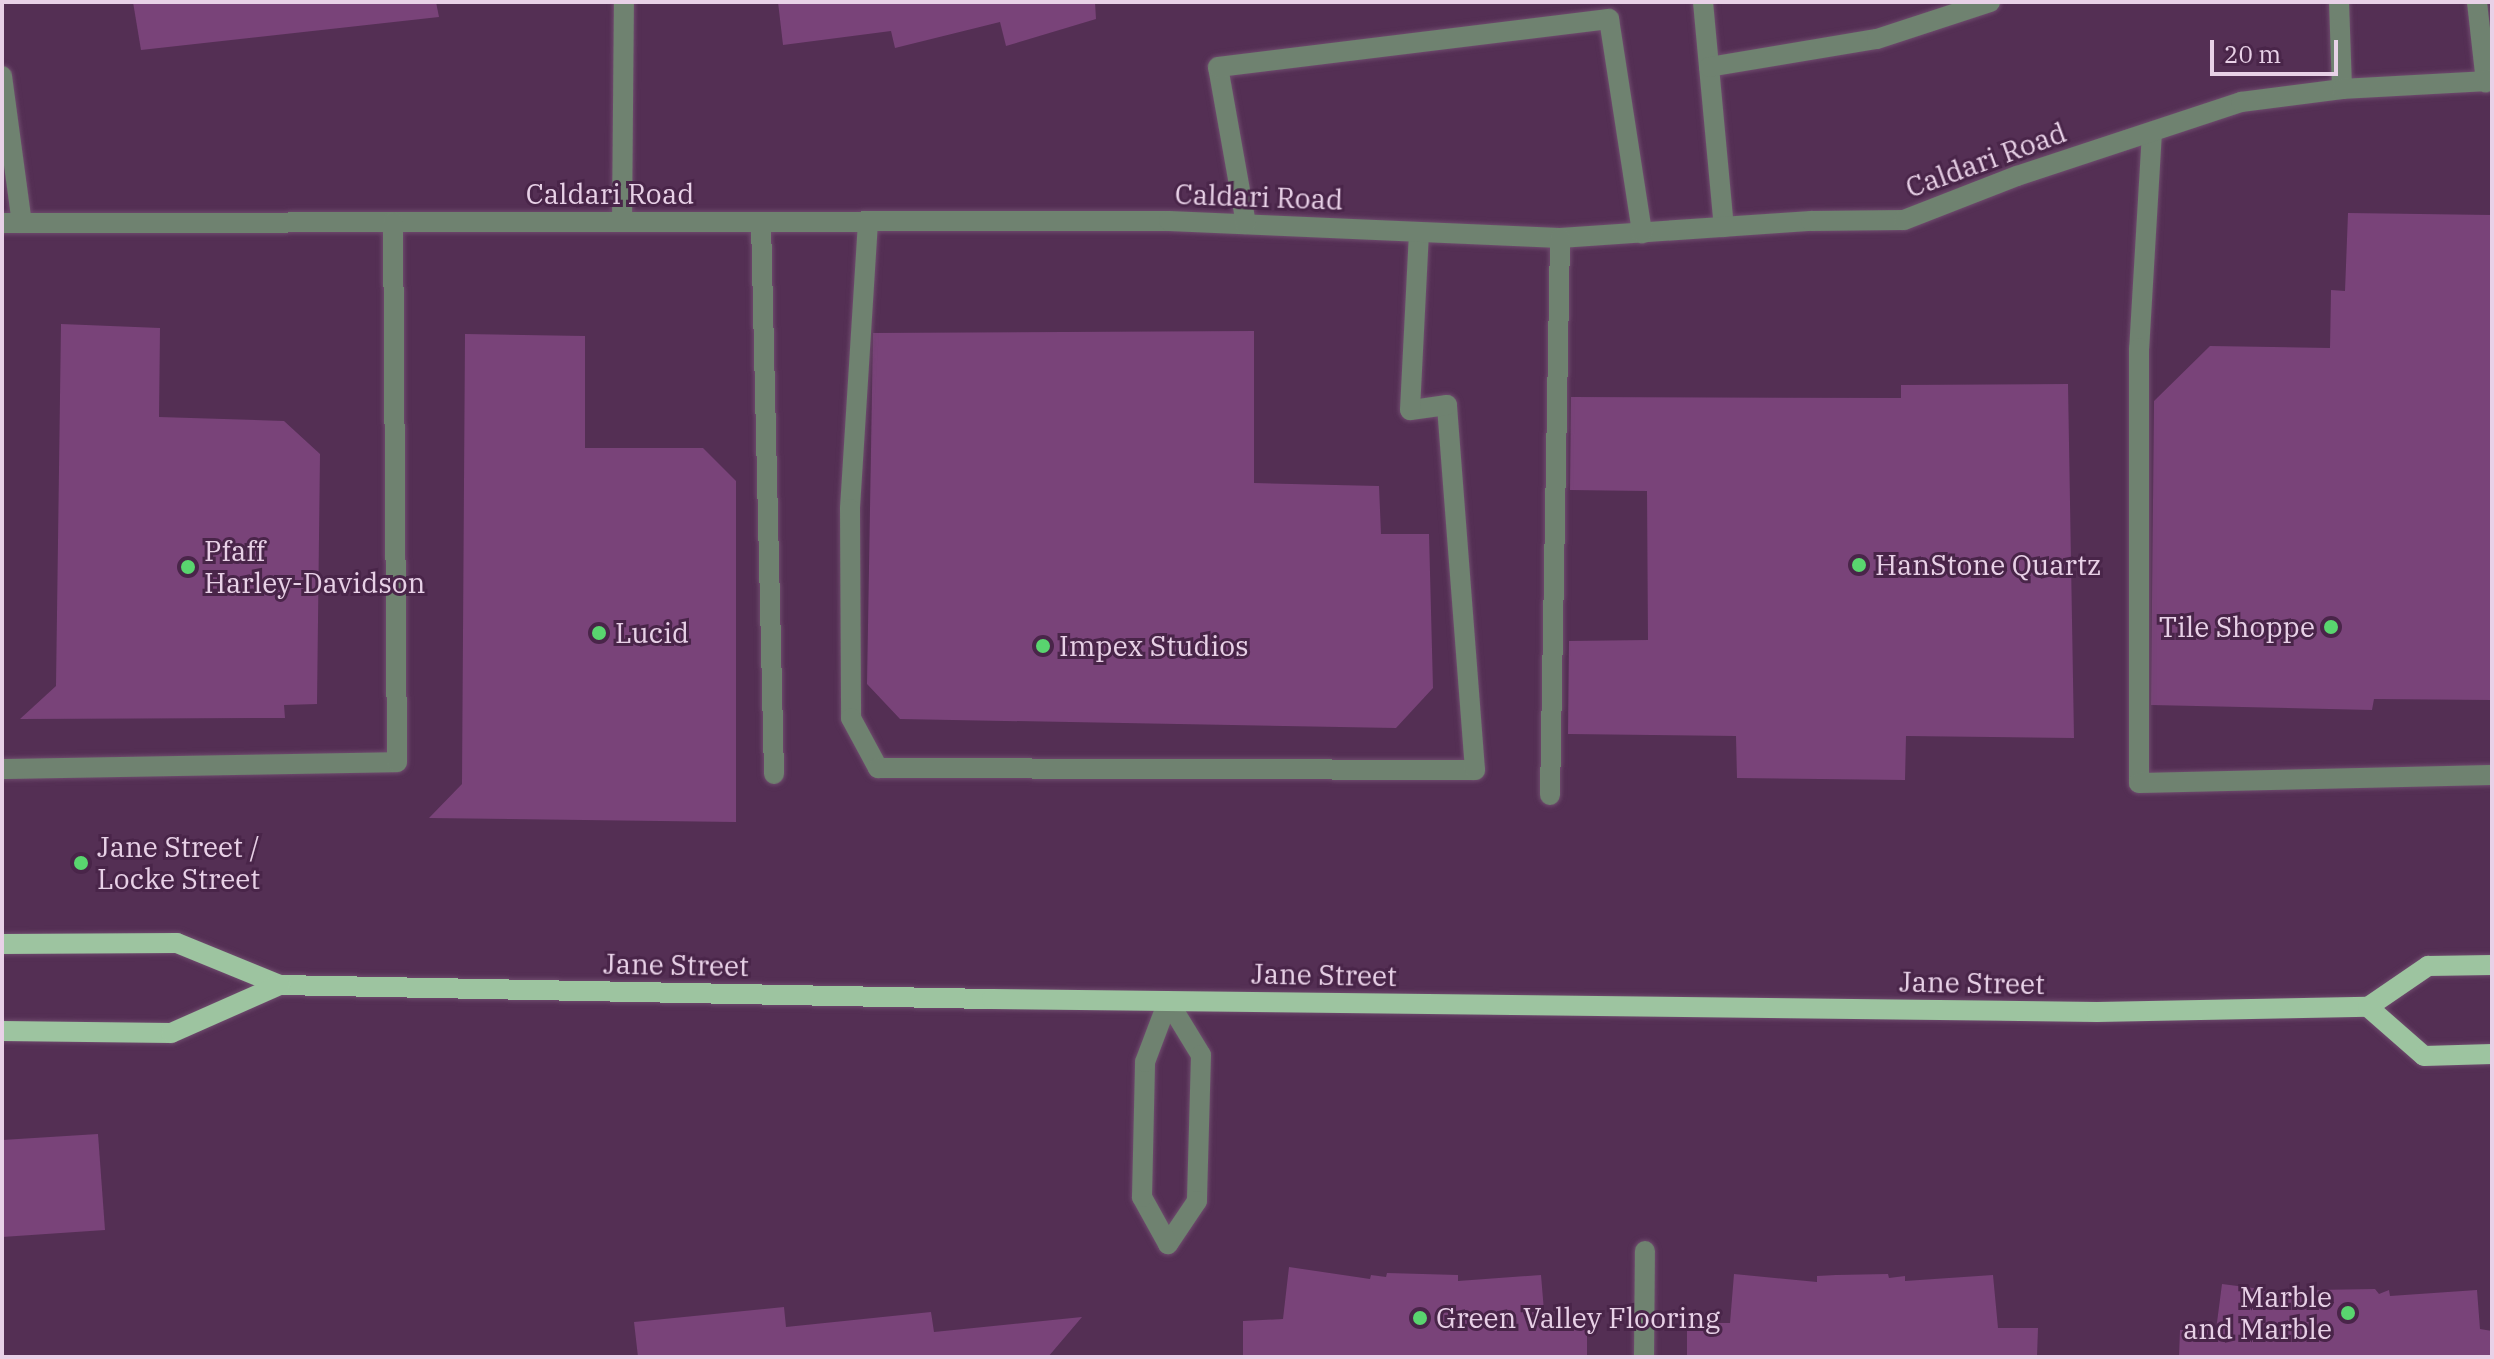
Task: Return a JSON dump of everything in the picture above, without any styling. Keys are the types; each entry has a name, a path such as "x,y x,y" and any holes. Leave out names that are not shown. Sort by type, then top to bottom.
{"main road":[{"name":"Jane Street","path":"2,944 177,943 280,985 1168,1001 2097,1012 2368,1007"},
{"path":"2492,965 2428,966 2368,1007 2424,1056 2492,1054"},
{"name":"Jane Street","path":"2,1031 171,1033 280,985"}],"street":[{"path":"622,222 624,2"},
{"path":"1703,2 1724,227"},
{"path":"1709,67 1877,39 1990,2"},
{"path":"2339,2 2342,89"},
{"path":"2477,2 2489,82"},
{"path":"1246,224 1218,67 1609,19 1642,233"},
{"path":"2,76 12,223"},
{"name":"Caldari Road","path":"12,223 1246,224 1560,238 1724,227 1904,220 2017,176 2241,102 2342,89 2489,82"},
{"path":"2152,132 2139,348 2139,783 2492,775"},
{"path":"2,769 397,762 393,222"},
{"path":"761,222 774,774"},
{"path":"868,222 850,509 851,718 878,768 1475,770 1447,405 1410,410 1419,232"},
{"path":"1550,795 1560,238"},
{"path":"1168,1001 1201,1055 1197,1201 1168,1244 1142,1197 1145,1062 1168,1001"},
{"path":"1644,1357 1645,1251"}],"building":[{"path":"133,2 436,2 439,17 141,50"},
{"path":"778,2 1095,2 1096,19 1006,46 1000,22 895,48 891,31 783,45"},
{"path":"2348,213 2492,215 2492,700 2374,699 2372,710 2151,705 2154,401 2210,346 2330,348 2331,290 2345,291"},
{"name":"Pfaff Harley-Davidson","path":"61,324 160,328 159,417 284,421 320,454 317,704 284,705 285,718 20,719 56,686"},
{"path":"1254,331 1254,483 1379,486 1381,534 1429,534 1433,688 1396,728 900,719 867,684 873,333"},
{"name":"Lucid","path":"465,334 585,336 585,448 703,448 736,481 736,822 429,818 462,784"},
{"name":"HanStone Quartz","path":"2068,384 2074,738 1906,736 1905,780 1737,778 1736,736 1568,734 1569,641 1648,640 1647,491 1570,490 1571,397 1901,398 1901,385"},
{"path":"98,1134 105,1230 2,1237 2,1140"},
{"path":"1289,1267 1370,1279 1371,1275 1386,1277 1387,1273 1458,1275 1458,1281 1541,1275 1545,1323 1587,1324 1587,1357 1243,1357 1243,1321 1283,1319"},
{"path":"1734,1274 1817,1282 1817,1276 1836,1275 1888,1274 1889,1278 1905,1276 1905,1281 1993,1275 1998,1328 2038,1328 2037,1357 1687,1357 1687,1323 1730,1323"},
{"name":"Marble and Marble","path":"2222,1284 2307,1295 2315,1290 2375,1289 2379,1294 2389,1290 2390,1296 2477,1290 2480,1329 2492,1331 2492,1357 2179,1357 2180,1330 2216,1330"},
{"path":"784,1307 786,1327 931,1312 934,1332 1082,1317 1048,1357 638,1357 634,1322"}],"place":[{"name":"HanStone Quartz","path":"1859,565"},
{"name":"Pfaff Harley-Davidson","path":"188,567"},
{"name":"Tile Shoppe","path":"2331,627"},
{"name":"Lucid","path":"599,633"},
{"name":"Impex Studios","path":"1043,646"},
{"name":"Jane Street / Locke Street","path":"81,863"},
{"name":"Marble and Marble","path":"2348,1313"},
{"name":"Green Valley Flooring","path":"1420,1318"}]}
